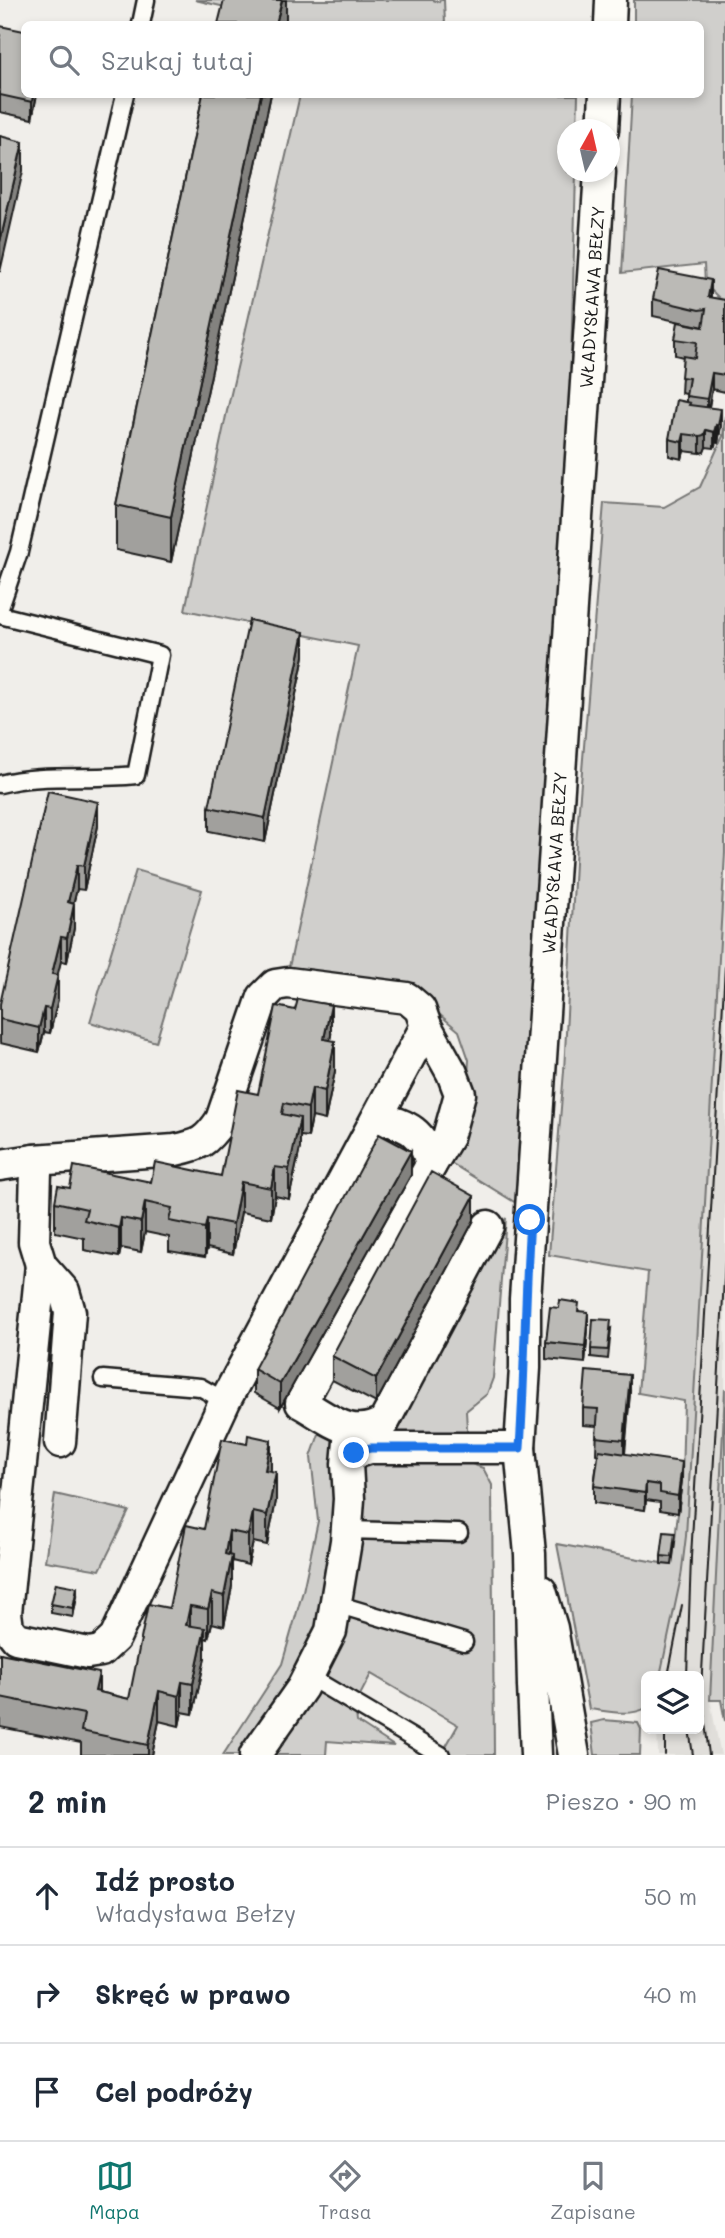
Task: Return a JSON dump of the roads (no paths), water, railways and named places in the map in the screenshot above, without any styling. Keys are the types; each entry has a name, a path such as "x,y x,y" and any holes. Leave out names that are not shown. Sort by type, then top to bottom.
{"street":[{"path":"604,119 605,98"},
{"name":"WŁADYSŁAWA BEŁZY","path":"536,1755 530,1554 520,1448 525,1368 525,1298 599,182"},
{"path":"0,1166 34,1160 174,1150 197,1145 210,1136 221,1120 262,997 275,985 288,983 407,998 420,1009 460,1094 448,1137 430,1165 301,1403 350,1430 370,1430 384,1422 488,1226"},
{"path":"41,1265 6,1613 8,1628 16,1638 88,1653 101,1651 115,1638 225,1401 426,1026"},
{"path":"377,1117 407,1127 419,1136 427,1148 430,1165"},
{"path":"34,1160 36,1170 33,1242 41,1265 64,1292 70,1312 60,1442"},
{"path":"255,1755 302,1688 331,1632 347,1530 350,1430"},
{"path":"347,1464 354,1453 370,1448 520,1448"},
{"name":"WŁADYSŁAWA BEŁZY","path":"530,1554 552,1628 574,1755"}],"lane":[{"path":"142,21 146,0"},
{"path":"0,608 19,552 124,98"},
{"path":"0,615 160,655 136,775 104,779 16,779 0,784"},
{"path":"103,1379 200,1387 225,1401"},
{"path":"347,1530 459,1532"},
{"path":"336,1604 464,1642"},
{"path":"308,1676 441,1755"}],"tram line":[{"path":"687,1671 691,1557 725,967"},
{"path":"709,1755 701,1690 725,1261"},
{"path":"669,1671 682,1605"},
{"path":"665,1734 665,1755"},
{"path":"690,1734 693,1755"}]}
